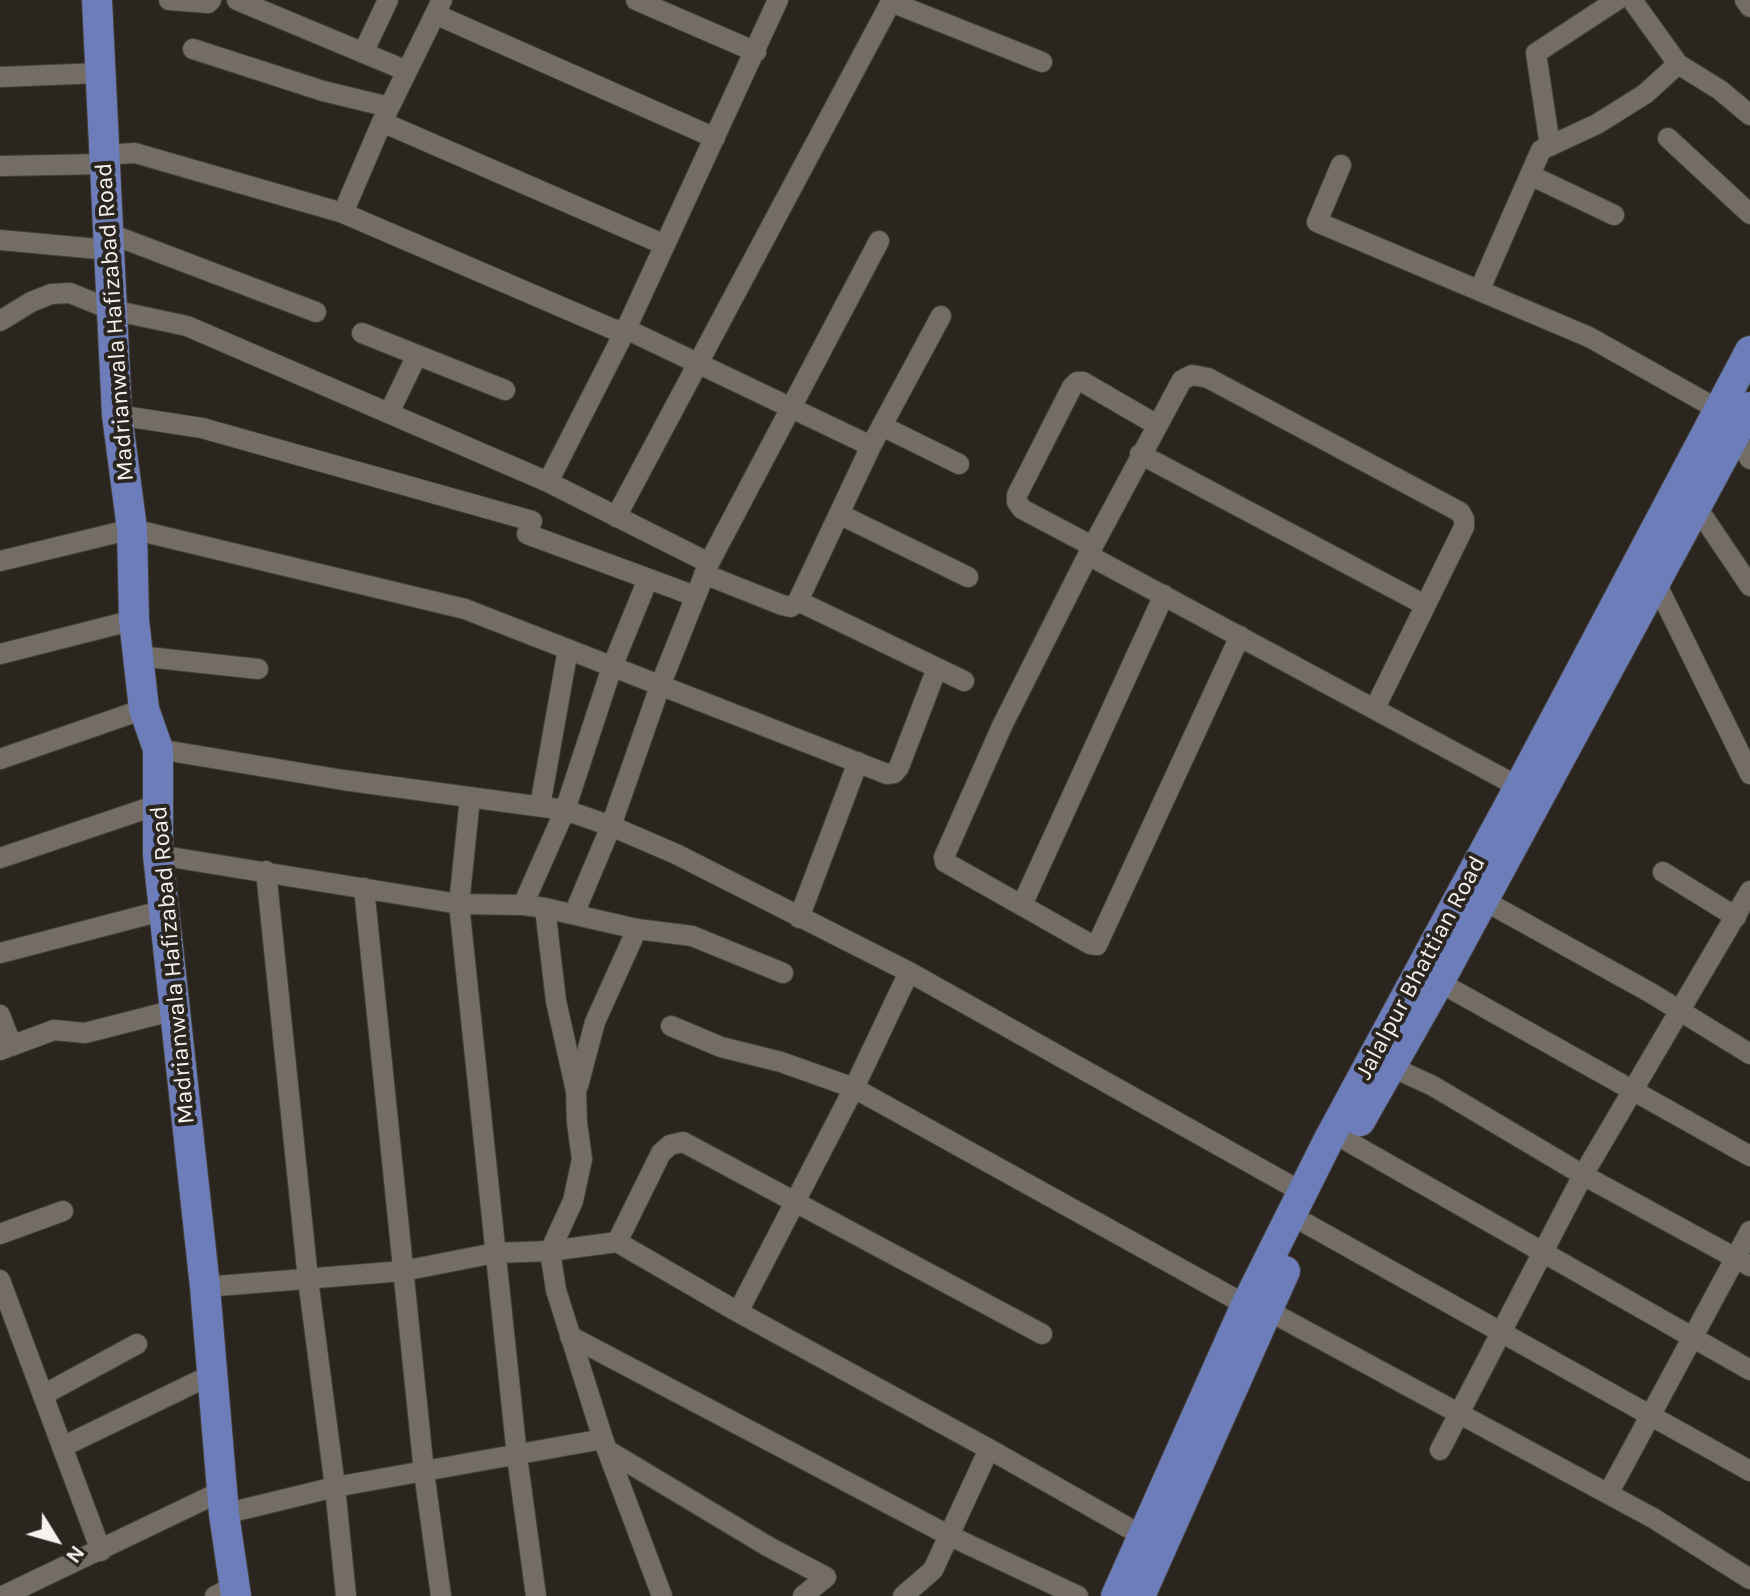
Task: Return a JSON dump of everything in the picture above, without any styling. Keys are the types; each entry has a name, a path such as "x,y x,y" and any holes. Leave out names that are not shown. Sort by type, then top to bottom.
{"main road":[{"name":"Madrianwala Hafizabad Road","path":"97,0 117,415 132,529 134,620 144,709 158,749 158,855 205,1287 228,1593"},
{"name":"Jalalpur Bhattian Road","path":"1140,1596 1302,1192 1519,787 1734,435 1750,351"},
{"name":"Jalalpur Bhattian Road","path":"1116,1596 1141,1535 1256,1308 1307,1224 1750,407"}],"street":[{"path":"169,0 208,3 211,0"},
{"path":"237,0 407,71"},
{"path":"363,53 388,0"},
{"path":"636,0 756,52"},
{"path":"548,482 626,329 778,0"},
{"path":"1550,146 1536,53 1617,0"},
{"path":"1632,0 1678,64 1720,90 1750,115"},
{"path":"1745,0 1750,7"},
{"path":"616,517 891,1 1042,62"},
{"path":"343,213 386,114 438,7 715,138"},
{"path":"193,49 386,114 665,245"},
{"path":"1480,289 1541,150 1597,124 1645,94 1678,64"},
{"path":"0,77 101,73"},
{"path":"1668,138 1750,214"},
{"path":"0,166 103,159 135,153 343,213 615,330 626,329 871,446"},
{"path":"1341,165 1317,222 1589,337 1734,435"},
{"path":"1530,175 1614,215"},
{"path":"0,240 109,242 316,312"},
{"path":"574,914 611,826 660,686 706,569 879,241"},
{"path":"0,321 31,302 51,294 70,293 112,310 187,326 548,482 706,569 791,607 798,601 871,446 941,316"},
{"path":"362,333 505,390"},
{"path":"389,413 417,355"},
{"path":"1240,636 1097,945 1090,944 945,862 944,857 1002,726 1090,550 1182,380 1192,375 1208,378 1460,512 1464,519 1464,527 1375,708"},
{"path":"1157,425 1083,382 1077,382 1017,495 1017,502 1022,509 1164,595 1519,787"},
{"path":"117,415 202,428 532,521 527,534 695,596"},
{"path":"882,426 959,464"},
{"path":"1140,454 1425,605"},
{"path":"1696,506 1750,586"},
{"path":"839,514 968,577"},
{"path":"0,561 132,529 465,609 887,774 894,773 899,767 937,668"},
{"path":"523,905 565,810 612,667 648,579"},
{"path":"1655,581 1750,774"},
{"path":"1022,905 1164,595"},
{"path":"798,601 964,681"},
{"path":"0,654 134,620"},
{"path":"540,806 568,649"},
{"path":"138,656 258,669"},
{"path":"0,759 144,709"},
{"path":"158,749 565,810 611,826 676,854 909,972 1302,1192"},
{"path":"799,918 858,762"},
{"path":"470,798 459,904 517,1456 536,1596"},
{"path":"0,858 157,805"},
{"path":"158,855 459,904 545,908 637,929 692,936 783,973"},
{"path":"266,871 308,1279 346,1596"},
{"path":"1663,872 1741,916"},
{"path":"364,888 424,1472 441,1596"},
{"path":"1440,1450 1583,1175 1680,1011 1741,916 1750,891"},
{"path":"1483,900 1750,1054"},
{"path":"545,908 556,1001 576,1091 582,1159 573,1201 550,1251 556,1290 605,1445 662,1596"},
{"path":"0,953 165,910"},
{"path":"576,1091 595,1022 637,929"},
{"path":"738,1312 854,1088 909,972"},
{"path":"1439,982 1750,1156"},
{"path":"0,1015 6,1048 54,1030 85,1033 175,1010"},
{"path":"671,1026 721,1047 781,1062 854,1088 1256,1308 1653,1518 1750,1579"},
{"path":"1392,1067 1433,1086 1583,1175 1742,1262"},
{"path":"617,1242 661,1153 670,1145 683,1142 1042,1334"},
{"path":"1349,1142 1750,1370"},
{"path":"0,1234 63,1211"},
{"path":"1307,1224 1750,1471"},
{"path":"1608,1494 1692,1336 1742,1262 1750,1231"},
{"path":"205,1287 403,1271 495,1253 550,1251 617,1242 1141,1535"},
{"path":"0,1280 101,1551"},
{"path":"570,1336 948,1535 1078,1596"},
{"path":"43,1395 137,1344"},
{"path":"62,1447 213,1374"},
{"path":"3,1596 101,1551 223,1502 605,1445 769,1547 826,1577 803,1596"},
{"path":"903,1596 933,1570 989,1449"}]}
